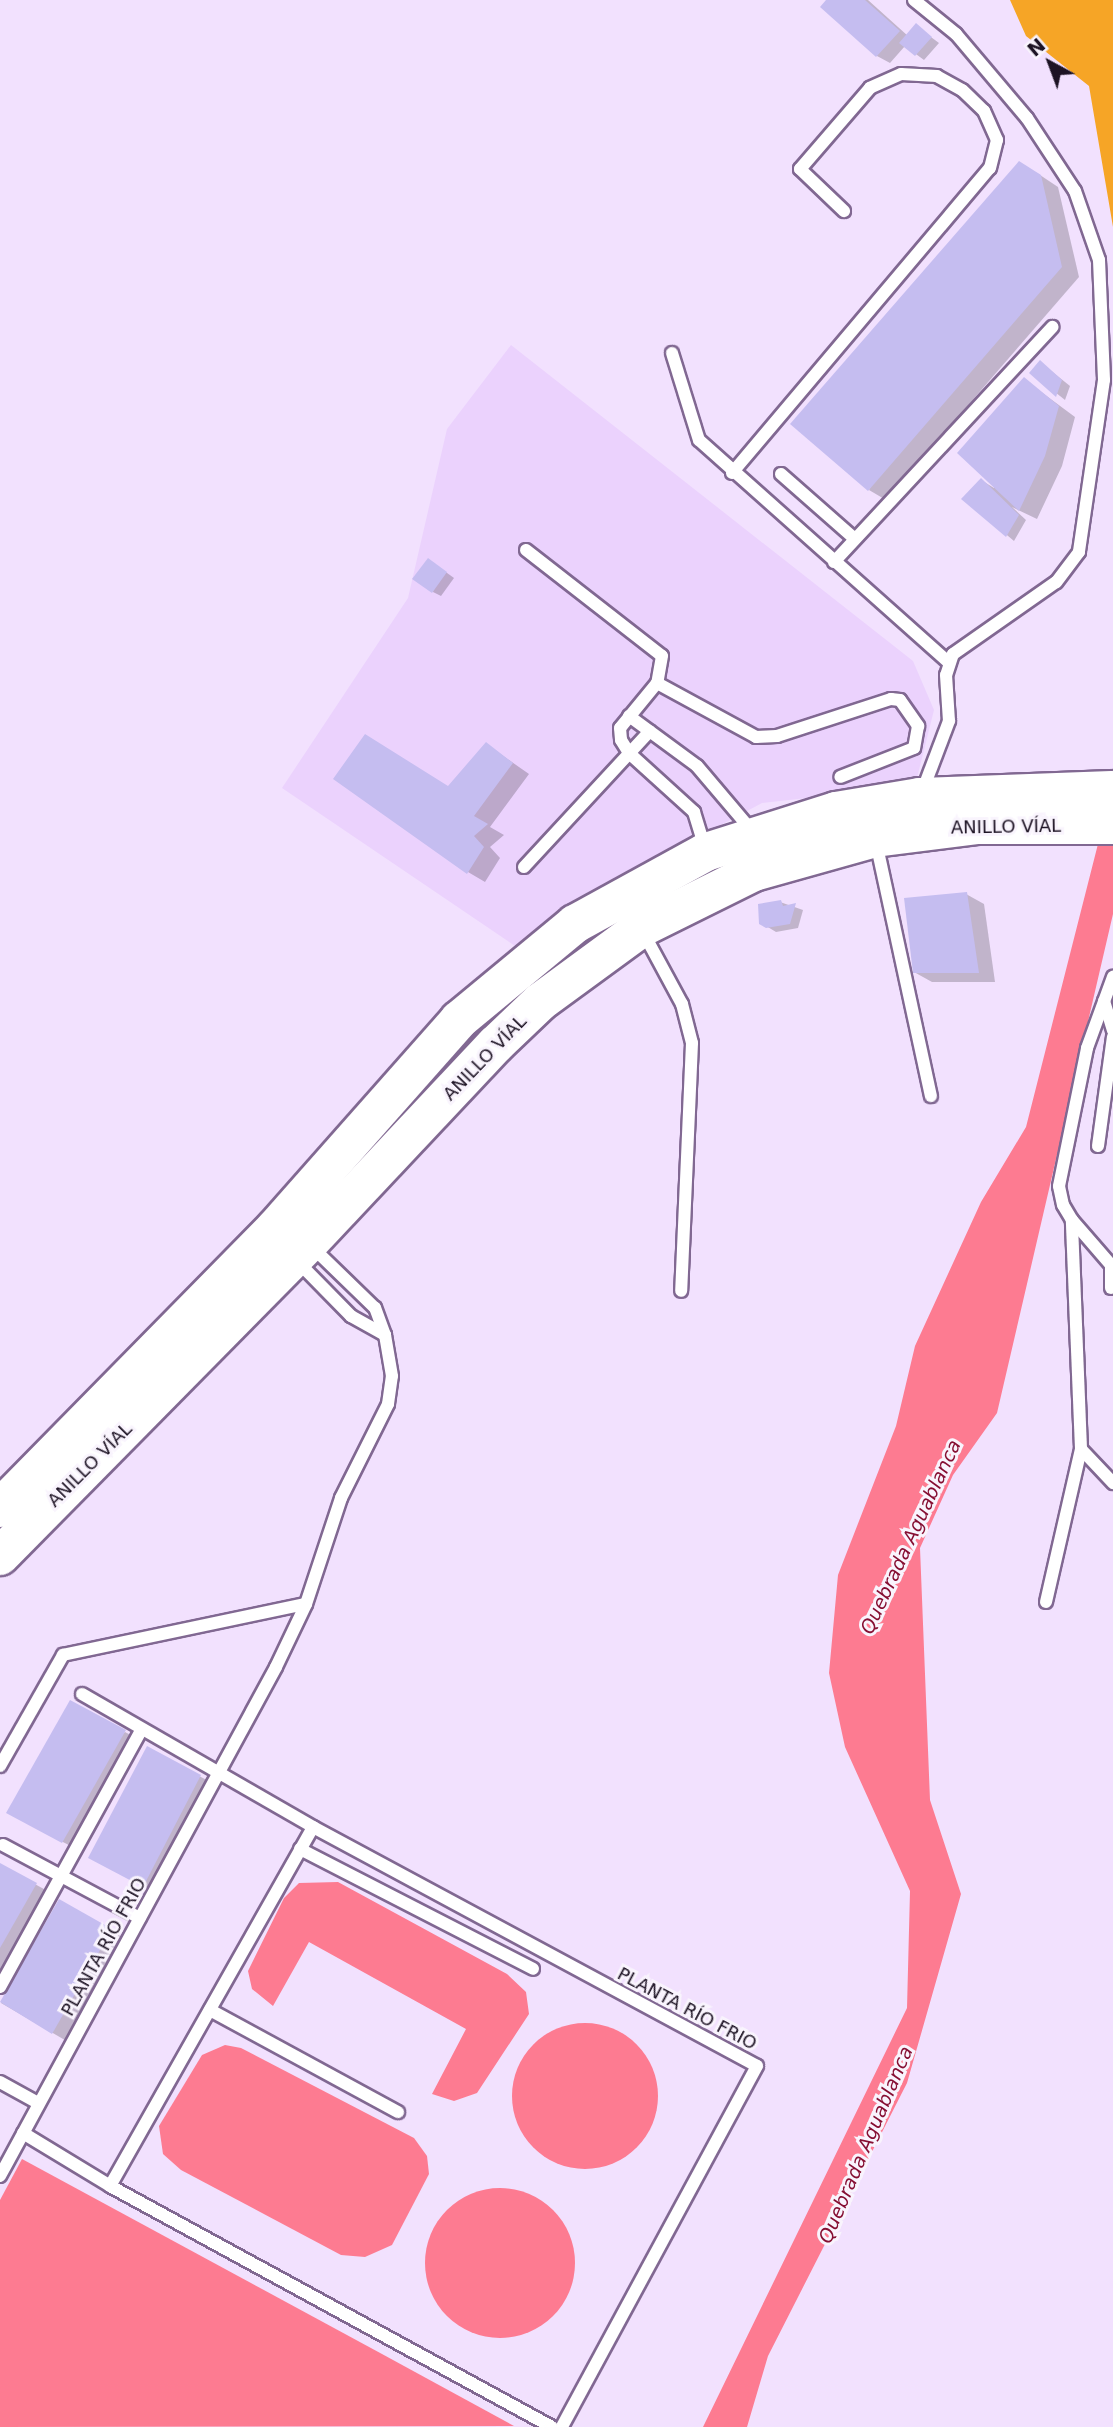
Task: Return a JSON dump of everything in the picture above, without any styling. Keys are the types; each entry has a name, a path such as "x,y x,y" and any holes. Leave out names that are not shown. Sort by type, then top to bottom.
{"highway":[{"name":"ANILLO VÍAL","path":"0,1556 301,1251 540,1002 641,928 754,872 875,838 978,825 1113,790"},
{"name":"ANILLO VÍAL","path":"0,1508 276,1227 434,1048 495,986 617,897 706,852 754,834 836,811 920,797 1047,808 1113,825"}],"lane":[{"path":"914,0 956,34 1027,118 1075,191 1099,260 1104,380 1079,552 1056,582 967,643 949,663 949,721 920,797"},
{"path":"732,473 990,168 997,140 984,111 962,90 937,76 901,74 870,88 800,169 844,211"},
{"path":"834,562 1052,327"},
{"path":"672,353 699,440 732,473 949,663"},
{"path":"781,474 855,539"},
{"path":"526,550 649,643 662,656 657,683 620,728 629,753 694,812 706,852"},
{"path":"657,683 756,737 777,736 891,698 900,700 918,726 914,748 840,777"},
{"path":"629,716 697,766 754,834"},
{"path":"524,867 650,731"},
{"path":"875,838 931,1096"},
{"path":"641,928 682,1004 692,1043 681,1291"},
{"path":"1111,1288 1111,1265 1103,1250 1072,1220 1063,1205 1059,1186 1087,1048 1113,976"},
{"path":"1104,1000 1113,1031"},
{"path":"1098,1146 1113,1038"},
{"path":"1046,1602 1081,1449 1072,1220"},
{"path":"301,1251 351,1316 385,1335"},
{"name":"PLANTA RÍO FRIO","path":"0,2176 37,2103 222,1772 306,1604 341,1498 388,1404 392,1376 385,1335 375,1308 301,1251"},
{"path":"1081,1449 1113,1483"},
{"path":"0,1766 63,1655 306,1604"},
{"path":"82,1694 222,1772"},
{"path":"0,1987 142,1729"},
{"name":"PLANTA RÍO FRIO","path":"222,1772 313,1827 757,2066 562,2427"},
{"path":"110,2186 313,1827"},
{"path":"3,1845 140,1918"},
{"path":"300,1849 533,1969"},
{"path":"209,2010 398,2112"},
{"path":"0,2082 37,2103"},
{"path":"23,2133 110,2186 552,2427"}],"shaded area":[{"path":"1010,0 1113,0 1113,227 1089,86 1026,36"},
{"path":"511,345 913,661 934,710 915,786 762,803 648,864 527,954 282,788 408,598 447,429"}],"water":[{"name":"Quebrada Aguablanca","path":"1113,785 1113,914 997,1413 953,1475 920,1548 930,1800 961,1894 907,2083 768,2356 747,2427 703,2427 907,2008 910,1891 845,1747 829,1673 838,1575 896,1426 915,1346 981,1202 1026,1127"},
{"path":"338,1882 507,1974 526,1992 529,2014 477,2093 454,2101 432,2094 466,2029 309,1942 273,2006 252,1989 248,1971 284,1898 299,1883"},
{"path":"585,2023 613,2029 636,2045 652,2068 658,2096 652,2124 636,2147 613,2163 585,2169 557,2163 534,2147 518,2124 512,2096 518,2068 534,2045 557,2029"},
{"path":"225,2045 241,2048 414,2138 427,2156 429,2174 392,2245 365,2257 341,2255 181,2170 163,2154 159,2126 202,2055"},
{"path":"22,2159 514,2426 0,2427 0,2200"},
{"path":"500,2188 529,2194 553,2210 569,2234 575,2263 569,2292 553,2316 529,2332 500,2338 471,2332 447,2316 431,2292 425,2263 431,2234 447,2210 471,2194"}],"building":[{"path":"826,0 865,0 900,31 876,57 820,7"},
{"path":"916,23 932,37 915,56 899,43"},
{"path":"1019,161 1041,175 1062,267 868,491 790,424"},
{"path":"1040,360 1062,380 1056,397 1029,373"},
{"path":"1024,377 1059,406 1045,456 1019,511 957,453"},
{"path":"981,478 1019,515 1006,537 961,499"},
{"path":"428,558 447,572 432,593 412,579"},
{"path":"365,734 448,786 486,742 513,763 474,816 488,824 474,836 484,847 467,874 333,779"},
{"path":"967,892 979,973 913,973 904,898"},
{"path":"781,900 783,906 796,903 790,924 766,928 759,924 758,904"},
{"path":"70,1700 126,1730 62,1843 6,1813"},
{"path":"147,1746 201,1775 143,1887 88,1858"},
{"path":"0,1863 37,1883 0,1948"},
{"path":"59,1899 112,1929 52,2034 0,2002"}]}
